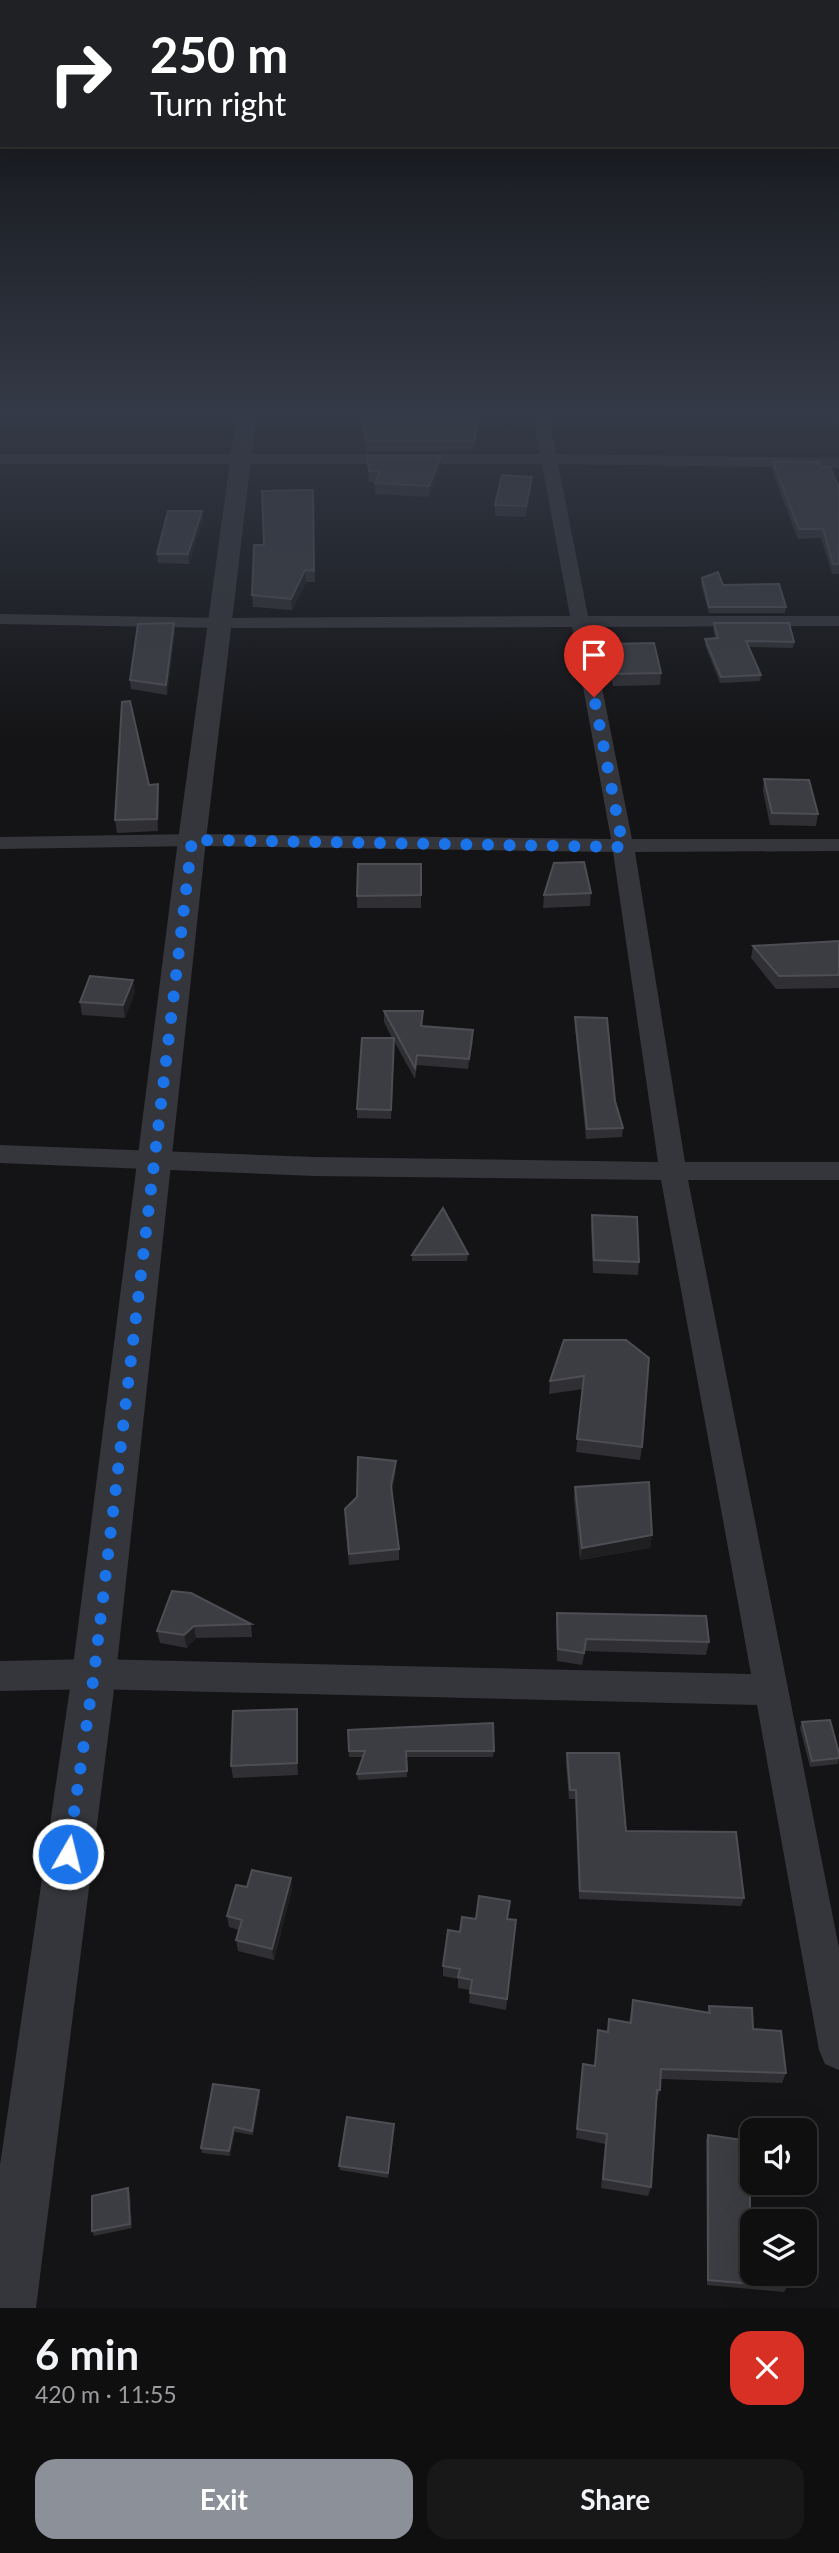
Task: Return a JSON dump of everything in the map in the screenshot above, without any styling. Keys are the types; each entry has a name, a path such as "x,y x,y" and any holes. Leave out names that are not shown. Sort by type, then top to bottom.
{"street":[{"path":"8,2308 50,1982 94,1674 192,840 232,526"},
{"path":"561,526 623,847 673,1171 839,2050"},
{"path":"0,619 221,623 839,621"},
{"path":"0,843 65,846 192,840 623,847 839,845"},
{"path":"0,1154 155,1163 839,1171"},
{"path":"0,1676 94,1674 770,1689"}],"building":[{"path":"164,526 197,526 188,554 157,554"},
{"path":"263,526 313,526 314,571 305,570 291,599 252,595 254,545 264,545"},
{"path":"798,526 839,526 839,564 833,564 823,529 799,529"},
{"path":"718,572 723,585 779,584 786,607 709,607 702,578"},
{"path":"174,623 166,685 130,680 138,624"},
{"path":"714,623 789,623 794,642 746,641 761,675 721,677 705,639 718,638"},
{"path":"654,643 661,673 614,674 608,644"},
{"path":"130,701 149,785 158,784 157,819 115,820 122,702"},
{"path":"764,779 809,780 818,814 772,813"},
{"path":"584,862 591,893 544,895 554,863"},
{"path":"358,864 421,864 421,895 357,896"},
{"path":"839,941 839,975 779,976 753,946"},
{"path":"90,976 133,980 123,1005 80,1002"},
{"path":"384,1011 423,1011 421,1026 473,1030 469,1059 417,1055 415,1068"},
{"path":"575,1017 607,1018 615,1101 623,1128 587,1129"},
{"path":"362,1038 394,1038 391,1110 357,1109"},
{"path":"443,1208 468,1254 412,1255"},
{"path":"592,1215 637,1217 639,1262 594,1260"},
{"path":"564,1340 626,1340 649,1358 642,1447 577,1439 584,1376 550,1381"},
{"path":"358,1457 396,1461 391,1486 399,1549 349,1554 345,1509 357,1497"},
{"path":"649,1482 652,1535 582,1548 575,1487"},
{"path":"172,1591 191,1593 251,1624 194,1626 184,1635 157,1631"},
{"path":"557,1613 706,1616 709,1642 586,1639 584,1653 558,1649"},
{"path":"297,1709 297,1763 231,1766 233,1711"},
{"path":"830,1720 839,1758 812,1761 802,1722"},
{"path":"493,1723 494,1751 406,1751 407,1771 357,1774 365,1751 349,1751 348,1730"},
{"path":"567,1753 619,1753 626,1831 736,1832 744,1898 580,1891 576,1790 570,1790"},
{"path":"252,1870 291,1878 272,1949 236,1940 242,1920 227,1916 236,1885 247,1887"},
{"path":"479,1896 510,1901 507,1919 516,1920 507,1999 470,1993 472,1980 458,1977 460,1969 443,1966 448,1930 460,1932 462,1917 476,1919"},
{"path":"633,2000 710,2013 709,2006 752,2008 753,2029 781,2031 786,2073 661,2069 660,2090 657,2090 651,2187 603,2179 607,2134 577,2129 583,2064 595,2066 598,2030 608,2032 609,2019 631,2023"},
{"path":"213,2084 259,2090 252,2131 234,2127 229,2151 201,2148"},
{"path":"347,2117 394,2124 388,2173 339,2166"},
{"path":"708,2135 740,2140 740,2195 750,2195 750,2209 740,2209 740,2283 708,2280"},
{"path":"128,2188 130,2224 92,2231 92,2196"}],"route":[{"path":"68,1854 94,1674 192,840 623,847 594,697"}]}
